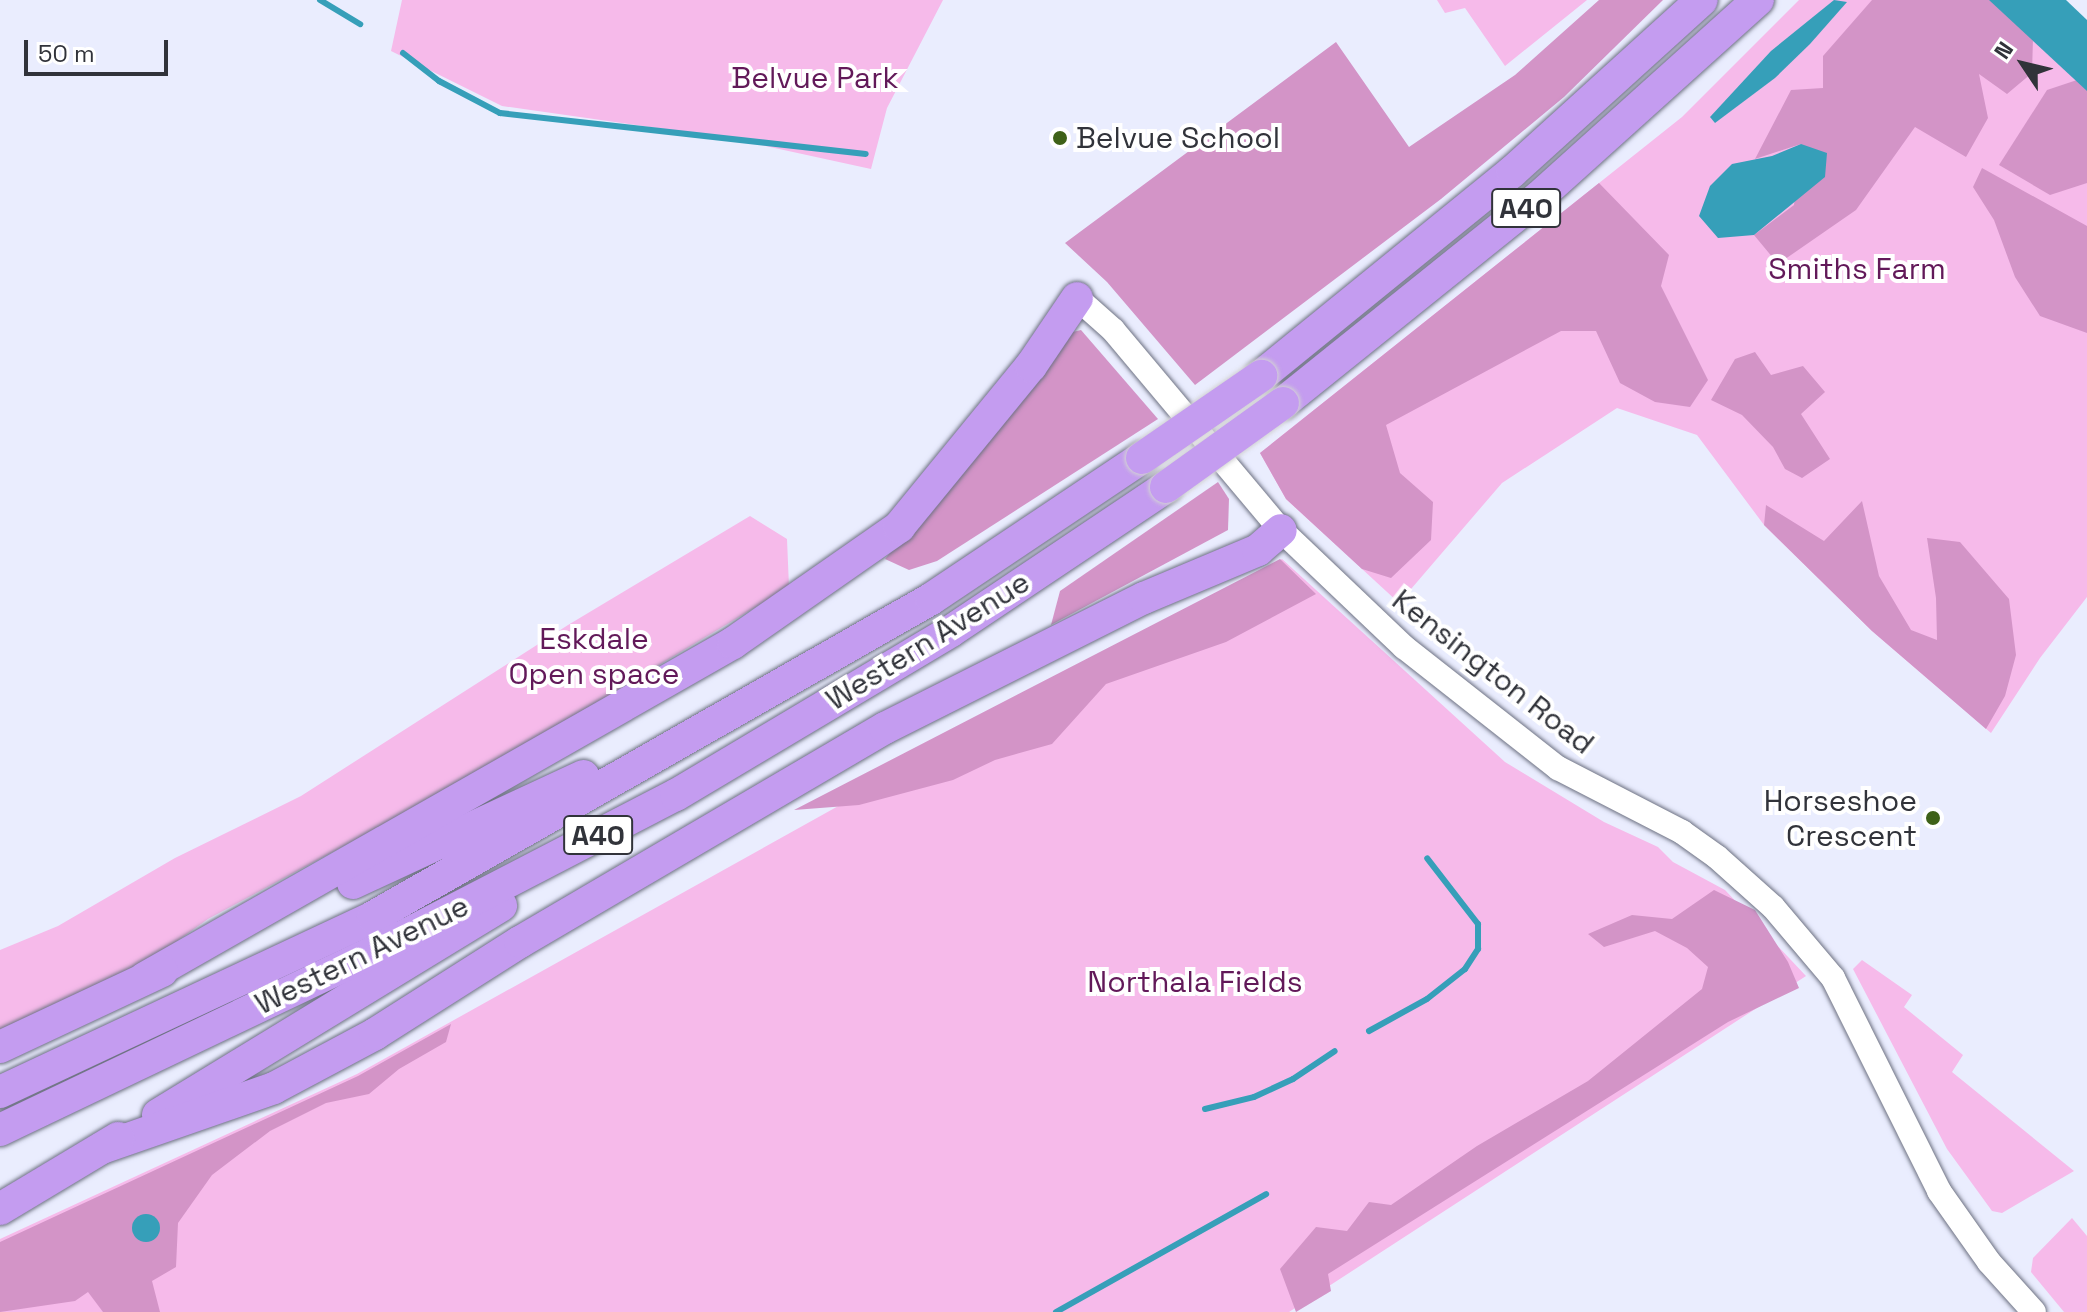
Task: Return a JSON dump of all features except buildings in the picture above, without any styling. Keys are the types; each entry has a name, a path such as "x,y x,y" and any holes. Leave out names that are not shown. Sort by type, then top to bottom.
{"highway":[{"name":"Western Avenue","path":"0,1092 373,917 931,599 1261,376 1512,172 1702,0"},
{"name":"Western Avenue","path":"0,1130 361,958 676,795 951,631 1166,487 1283,403 1538,198 1758,0"},
{"path":"145,978 733,643 899,527 1031,366 1077,298"},
{"path":"102,1148 274,1088 375,1034 520,942 885,728 1144,598 1258,550 1281,530"},
{"name":"A40","path":"0,1047 790,681"},
{"name":"A40","path":"0,1209 460,933 676,795"}],"street":[{"name":"Kensington Road","path":"1077,298 1113,330 1281,530 1366,613 1507,730 1570,776 1692,839 1734,870 1773,907 1833,978 1939,1191 1989,1262 2034,1312"}],"green space":[{"name":"Belvue Park","path":"402,0 943,0 887,108 871,169 734,139 502,106 391,51"},
{"path":"1437,0 1587,0 1505,66 1465,8 1445,13"},
{"name":"Smiths Farm","path":"1799,0 2002,0 2087,77 2087,597 2040,658 1991,733 1872,631 1764,525 1697,435 1617,408 1502,483 1399,603 1286,499 1260,453 1682,117"},
{"name":"Eskdale Open space","path":"750,516 787,539 789,587 476,775 208,919 135,971 0,1035 0,950 58,926 175,858 301,796 568,625"},
{"name":"Northala Fields","path":"1282,559 1505,762 1604,822 1658,847 1673,862 1725,890 1806,976 1289,1312 0,1312 0,1239 357,1074"},
{"path":"1862,960 1912,995 1904,1007 1963,1055 1952,1072 2074,1171 2002,1213 1992,1211 1947,1149 1853,969"},
{"path":"2072,1218 2087,1236 2087,1312 2064,1312 2031,1272 2033,1258"}],"shaded area":[{"path":"1599,0 1663,0 1564,97 1441,199 1195,385 1107,282 1065,243 1336,42 1409,147 1515,75"},
{"path":"1872,0 1994,0 2033,38 2032,73 2007,94 1979,74 1988,118 1966,157 1915,127 1856,210 1778,264 1754,235 1794,205 1801,144 1755,159 1791,90 1823,88 1823,56"},
{"path":"2077,80 2087,87 2087,183 2050,195 1999,165 2047,90"},
{"path":"1982,168 2087,226 2087,333 2040,316 2015,277 1994,220 1973,187"},
{"path":"1599,183 1669,255 1661,286 1708,380 1690,407 1655,402 1620,383 1596,331 1561,331 1386,425 1400,473 1433,502 1431,540 1391,578 1362,569 1286,499 1260,453"},
{"path":"1081,330 1158,419 937,561 909,570 885,559 1069,333"},
{"path":"1755,352 1771,375 1803,366 1825,392 1801,414 1830,459 1802,478 1785,469 1773,447 1742,415 1711,400 1735,359"},
{"path":"1218,482 1229,499 1228,530 1051,625 1060,591"},
{"path":"1862,501 1879,576 1911,630 1937,640 1936,598 1927,538 1960,542 2009,599 2016,655 2005,696 1986,729 1872,631 1764,525 1766,505 1824,541"},
{"path":"1280,559 1316,594 1226,642 1106,684 1052,744 995,760 953,780 859,805 794,810"},
{"path":"1714,890 1755,910 1788,962 1799,988 1728,1022 1328,1274 1331,1291 1296,1312 1280,1269 1316,1227 1347,1231 1369,1202 1391,1205 1477,1146 1588,1081 1702,989 1708,967 1687,948 1655,931 1604,947 1588,934 1632,915 1672,919"},
{"path":"451,1024 446,1042 399,1069 369,1094 326,1103 270,1131 212,1175 178,1223 176,1267 152,1281 160,1312 103,1312 88,1292 75,1301 0,1312 0,1242 358,1076"}],"water":[{"path":"1834,0 1847,2 1810,44 1775,78 1715,123 1710,117 1771,51"},
{"path":"1989,0 2066,0 2087,20 2087,91"},
{"path":"1801,144 1827,153 1825,177 1754,235 1718,238 1699,216 1710,186 1732,164 1772,156"},
{"path":"146,1214 156,1218 160,1228 156,1238 146,1242 136,1238 132,1228 136,1218"}],"waterway":[{"path":"320,0 360,24"},
{"path":"403,53 439,81 500,113 866,154"},
{"path":"1369,1031 1427,999 1465,969 1478,949 1478,924 1427,858"},
{"path":"1205,1109 1254,1097 1293,1079 1335,1051"},
{"path":"1056,1312 1266,1194"}],"place":[{"name":"Belvue School","path":"1060,138"},
{"name":"Horseshoe Crescent","path":"1933,818"}]}
